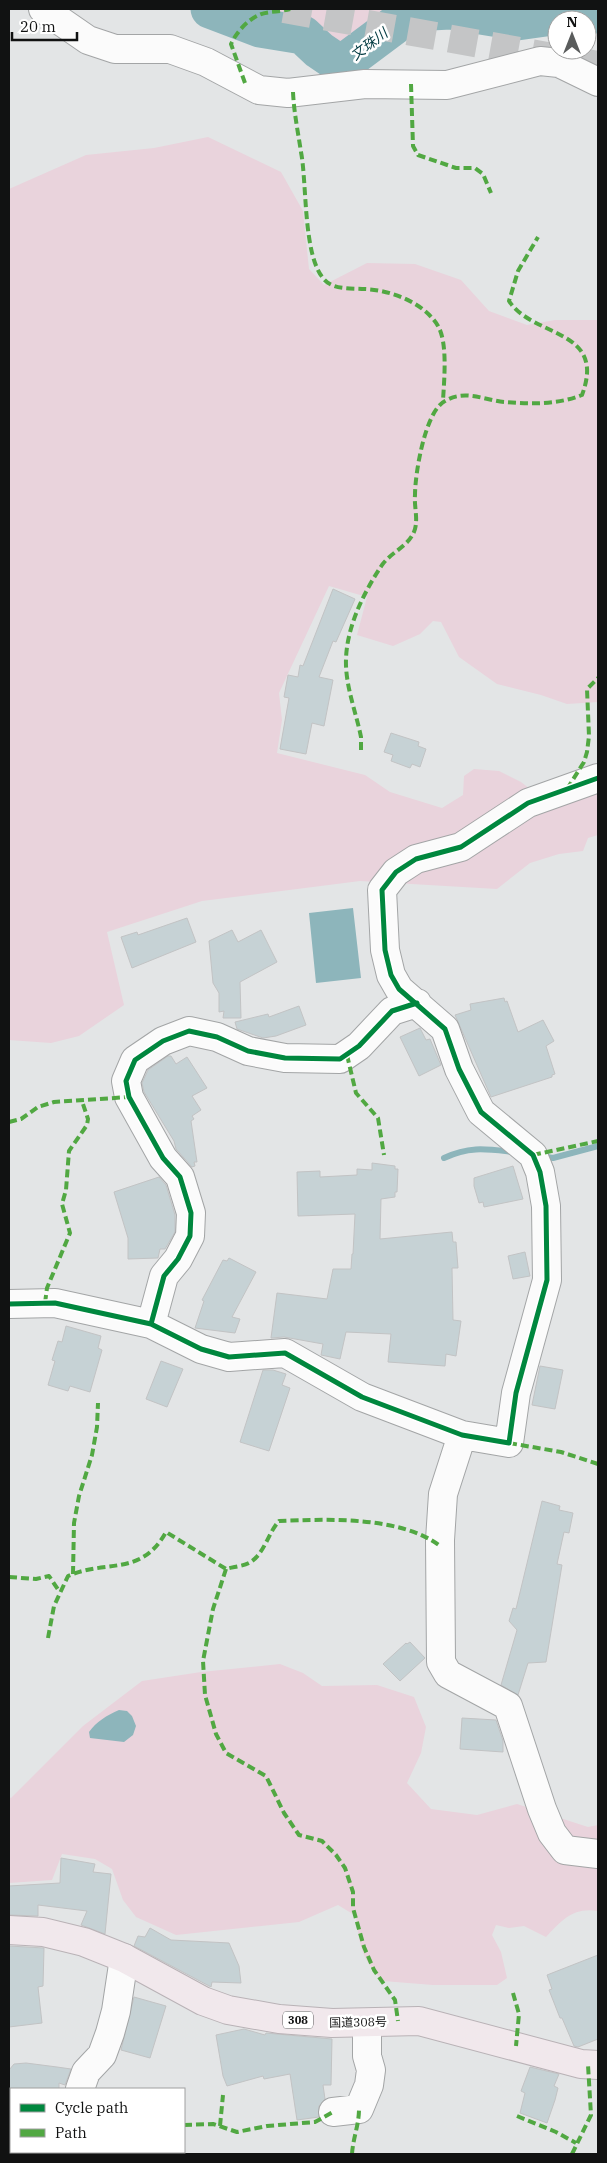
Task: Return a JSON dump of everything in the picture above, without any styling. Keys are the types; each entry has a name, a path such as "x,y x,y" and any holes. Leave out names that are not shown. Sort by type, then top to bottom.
{"highway":[{"name":"国道308号","path":"9,1930 43,1932 84,1942 124,1958 196,1997 228,2010 279,2019 367,2024 419,2021 580,2064 598,2065"}],"street":[{"path":"43,9 88,40 115,50 170,49 206,62 259,90 288,93 365,84 447,85 540,61 559,63 598,82"},
{"path":"9,1304 56,1303 151,1324 201,1349 229,1357 285,1354 362,1397 462,1435 509,1443 516,1393 547,1280 546,1206 540,1172 534,1155 481,1112 459,1069 445,1028 399,989 391,975 385,950 382,890 396,872 416,860 461,847 528,803 598,778"},
{"path":"151,1324 164,1276 178,1258 190,1236 191,1213 180,1177 163,1158 129,1097 126,1081 135,1060 163,1041 189,1031 217,1037 248,1052 285,1058 340,1059 359,1046 392,1011 416,1003"},
{"path":"462,1435 443,1494 440,1540 441,1662 448,1674 508,1706 513,1717 528,1772 552,1833 565,1850 598,1854"},
{"path":"80,2088 86,2072 102,2055 110,2033 116,2011 124,1958"},
{"path":"333,2112 359,2109 369,2085 371,2070 367,2056 367,2024"}],"shaded area":[{"path":"229,9 411,9 344,58 303,30 261,21"},
{"path":"457,9 598,9 597,12 597,10 547,10 547,14 513,16"},
{"path":"208,137 281,172 303,211 309,269 324,285 367,263 415,264 461,280 489,311 527,325 555,320 598,320 598,702 567,704 541,695 497,684 459,657 441,622 433,621 420,634 393,646 357,635 367,597 329,586 279,693 282,720 277,753 365,775 390,792 442,808 463,795 464,776 474,769 499,771 521,782 553,807 598,792 598,835 588,838 583,851 559,854 530,863 497,889 360,881 202,901 107,932 124,1005 79,1036 51,1043 9,1040 9,189 86,155 154,148"},
{"path":"280,1664 303,1673 322,1686 377,1685 414,1697 426,1727 421,1753 407,1783 431,1809 477,1815 517,1804 588,1827 598,1825 598,1911 582,1911 569,1916 546,1937 524,1926 509,1928 496,1925 492,1935 501,1952 507,1978 497,1985 433,1985 383,1981 366,1959 360,1944 356,1916 338,1905 299,1922 176,1935 136,1917 123,1900 112,1869 95,1859 62,1854 52,1880 9,1883 9,1797 11,1798 83,1726 142,1681 201,1672"},
{"path":"10,2139 10,2153 106,2154 9,2154"},
{"path":"139,2153 144,2154 106,2154"}],"water":[{"path":"353,908 361,978 316,983 309,913"},
{"path":"119,1710 127,1711 132,1716 136,1726 133,1735 124,1742 90,1738 89,1732 95,1725"}],"building":[{"path":"333,589 355,599 336,642 333,641 319,677 333,680 324,726 312,723 306,754 280,749 289,698 284,697 288,675 298,677 300,665 303,666"},
{"path":"391,733 419,742 418,746 426,749 420,767 412,764 410,768 391,761 393,755 384,752"},
{"path":"187,918 196,942 132,968 121,937 137,932 138,935"},
{"path":"232,930 238,942 261,930 277,962 240,982 241,1018 223,1018 224,1011 219,1012 219,993 213,983 209,941"},
{"path":"504,998 505,1002 507,1001 518,1032 543,1020 554,1041 546,1046 555,1074 552,1077 491,1097 455,1015 471,1010 470,1004"},
{"path":"299,1006 306,1025 276,1036 263,1038 237,1029 235,1022 268,1014 269,1017"},
{"path":"420,1028 426,1040 430,1039 441,1065 419,1076 400,1037"},
{"path":"168,1056 171,1056 176,1064 187,1057 207,1088 192,1096 201,1110 192,1116 194,1119 191,1121 197,1162 194,1162 195,1166 192,1167 176,1149 174,1141 144,1092 142,1083 148,1070"},
{"path":"372,1163 395,1166 395,1169 398,1169 395,1197 381,1199 380,1239 452,1232 453,1242 456,1242 458,1268 452,1268 453,1320 461,1321 456,1356 446,1354 445,1366 388,1362 391,1334 346,1332 340,1359 321,1355 323,1344 284,1337 271,1338 277,1293 327,1299 333,1269 351,1269 355,1214 298,1216 297,1172 320,1171 320,1177 357,1175 357,1169 372,1170"},
{"path":"513,1166 523,1199 484,1207 483,1202 479,1203 474,1186 474,1178"},
{"path":"159,1177 166,1185 175,1215 175,1232 165,1249 160,1249 158,1258 128,1259 128,1238 114,1192"},
{"path":"525,1252 530,1276 513,1279 508,1256"},
{"path":"229,1258 256,1272 232,1317 240,1319 235,1333 195,1328 204,1301 202,1300 223,1260 227,1261"},
{"path":"66,1326 101,1336 98,1348 102,1350 90,1392 70,1386 68,1391 48,1385 55,1361 52,1360 58,1341 62,1342"},
{"path":"161,1361 183,1369 167,1407 146,1399"},
{"path":"540,1366 563,1370 555,1409 532,1405"},
{"path":"263,1370 273,1370 286,1374 282,1385 290,1388 269,1451 240,1442"},
{"path":"542,1501 560,1506 559,1510 573,1513 569,1533 564,1532 557,1564 562,1565 546,1662 528,1663 518,1695 501,1685 517,1630 509,1621 513,1608 516,1609"},
{"path":"410,1642 425,1658 400,1681 383,1664 406,1643"},
{"path":"462,1718 496,1720 503,1741 503,1752 460,1749"},
{"path":"61,1858 95,1864 93,1872 111,1874 105,1934 81,1925 87,1911 38,1905 38,1916 9,1915 9,1886 60,1883"},
{"path":"150,1928 171,1940 229,1943 239,1966 241,1983 212,1982 211,1987 134,1946 138,1936 145,1937"},
{"path":"9,1946 44,1948 43,1986 38,1987 42,2023 9,2027"},
{"path":"598,1955 598,2039 578,2047 574,2046 562,2018 560,2018 549,1990 552,1989 547,1975"},
{"path":"134,1997 166,2006 150,2058 121,2050"},
{"path":"244,2029 265,2035 266,2033 332,2039 331,2085 323,2085 325,2099 319,2106 319,2117 297,2120 290,2074 264,2079 263,2076 227,2086 223,2076 216,2035"},
{"path":"26,2063 71,2069 65,2085 59,2083 59,2088 9,2089 9,2070 14,2064"},
{"path":"530,2067 559,2074 554,2086 558,2088 547,2123 520,2113 525,2093 521,2091"}],"waterway":[{"name":"文珠川","path":"210,9 260,28 303,35 319,50 341,65 412,12 450,10 517,21 567,14 598,14"},
{"path":"541,1156 553,1158 598,1146"},
{"path":"444,1158 470,1150 486,1149 513,1152"}],"tunnel":[{"path":"284,9 598,65"}],"marked path":[{"path":"245,83 231,44 233,40 242,27 255,17 290,9"},
{"path":"411,84 413,146 418,155 456,168 475,168 483,174 491,193"},
{"path":"293,92 303,165 309,236 317,267 323,278 331,285 341,288 383,291 394,294 415,304 432,318 438,326 443,342 445,362 443,401"},
{"path":"361,750 361,737 346,669 347,647 353,622 375,575 386,560 413,535 416,521 415,485 419,459 427,430 438,407 445,401 460,396 474,396 504,402 534,403 563,401 582,395 587,373 585,357 576,346 564,337 520,313 509,301 518,271 538,237"},
{"path":"567,789 584,762 587,752 589,736 587,689 598,678"},
{"path":"347,1055 356,1093 378,1118 384,1155"},
{"path":"9,1122 21,1119 38,1107 54,1102 129,1097"},
{"path":"45,1303 47,1288 70,1233 62,1204 66,1190 69,1151 87,1125 88,1119 82,1101"},
{"path":"533,1155 598,1141"},
{"path":"73,1574 74,1523 79,1496 92,1455 97,1427 98,1403"},
{"path":"509,1443 561,1452 598,1464"},
{"path":"48,1638 54,1606 68,1576 82,1571 122,1565 134,1561 146,1555 156,1546 166,1532 226,1569 247,1564 254,1559 279,1521 341,1520 385,1524 424,1536 440,1546"},
{"path":"226,1569 213,1609 203,1661 205,1695 216,1734 226,1753 266,1776 284,1813 299,1835 322,1841 336,1855 345,1868 353,1892 353,1908 364,1947 374,1970 395,2000 398,2021"},
{"path":"9,1577 36,1579 49,1576 59,1591"},
{"path":"513,1993 519,2014 516,2046"},
{"path":"572,2154 591,2115 588,2065"},
{"path":"220,2126 223,2095"},
{"path":"352,2154 359,2109"},
{"path":"185,2125 213,2124 237,2132 267,2126 315,2122 333,2112"},
{"path":"517,2116 556,2132 576,2143"},
{"path":"92,2154 100,2153"}],"cycle path":[{"path":"9,1304 55,1303 151,1324 201,1349 229,1357 285,1353 362,1397 462,1435 509,1443 516,1393 547,1280 546,1206 540,1172 533,1155 481,1112 459,1069 445,1029 399,989 391,975 385,950 382,890 396,872 416,859 461,847 528,803 598,778"},
{"path":"151,1324 164,1276 178,1259 190,1236 191,1213 180,1177 163,1158 129,1097 126,1081 135,1060 163,1041 189,1031 217,1037 248,1051 285,1058 340,1059 359,1046 392,1011 417,1003"}]}
